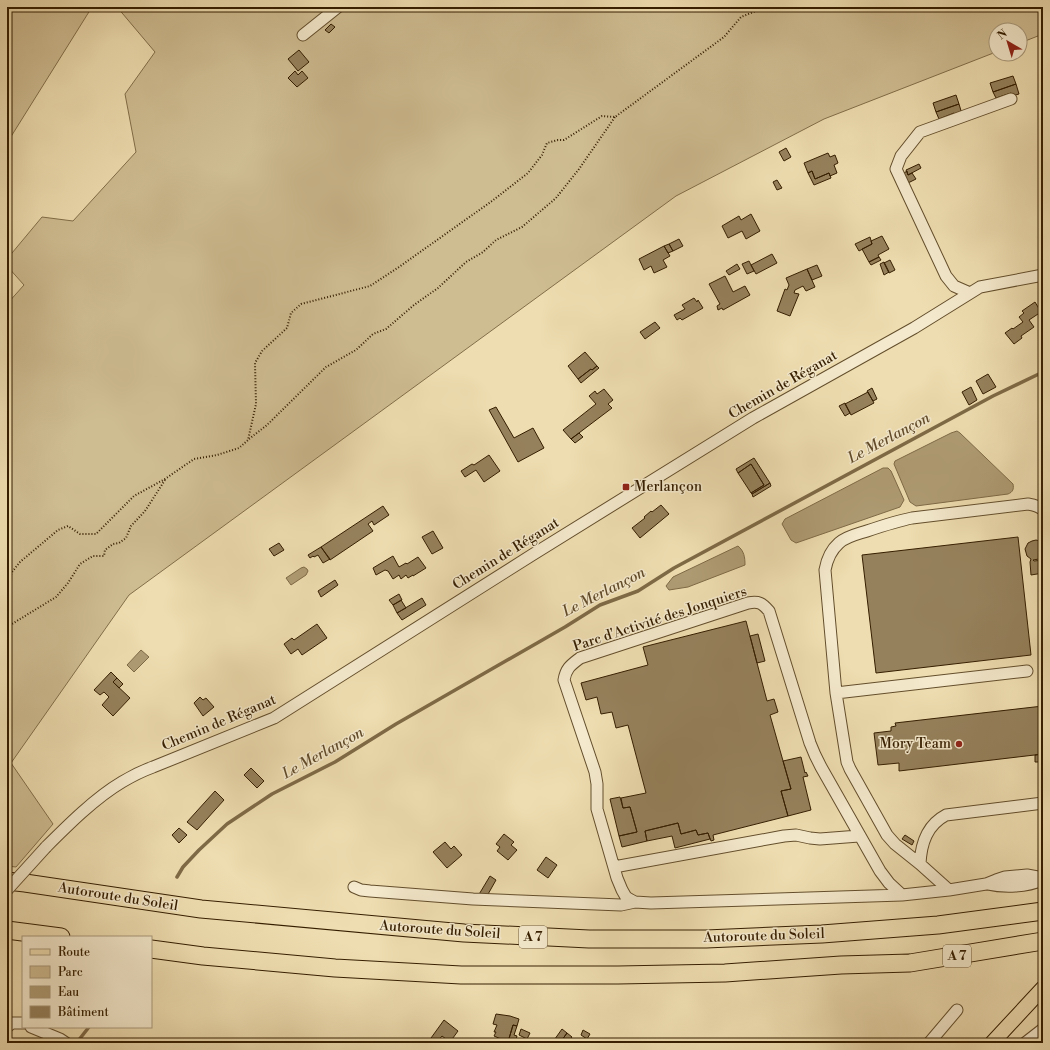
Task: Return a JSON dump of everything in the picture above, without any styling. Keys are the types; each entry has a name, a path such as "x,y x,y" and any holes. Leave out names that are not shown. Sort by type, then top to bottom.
{"highway":[{"name":"Autoroute du Soleil","path":"7,881 201,909 464,934 589,939 706,939 822,934 938,925 1043,911"},
{"path":"7,930 53,936"},
{"name":"A 7","path":"152,949 203,956 335,968 461,975 618,976 725,973 841,965 910,963 1043,941"},
{"path":"1004,948 1043,944"}],"main road":[{"path":"992,1043 1043,988"}],"street":[{"path":"303,35 338,7"},
{"path":"970,293 954,286 946,276 896,169 901,156 920,132 1011,99"},
{"name":"Chemin de Réganat","path":"7,890 64,829 112,788 122,782 153,767 274,718 753,418 914,328 980,287 1043,275"},
{"path":"949,890 895,844 887,835 850,769 845,755 836,693 825,570 827,560 832,550 839,542 848,537 912,518 1028,504 1034,505 1043,510"},
{"name":"Parc d'Activité des Jonquiers","path":"635,902 626,897 617,878 597,809 597,784 595,772 564,680 566,672 571,664 580,658 748,603 756,602 764,605 769,611 810,744 821,767 880,871 889,883 902,895"},
{"path":"836,693 1027,671"},
{"path":"920,864 921,854 931,826 938,819 946,815 1043,803"},
{"path":"614,867 784,836 820,839 860,836"},
{"path":"354,887 361,890 370,891 473,899 621,904 635,902 651,903 902,895 986,884 1013,876 1027,875 1043,879"},
{"path":"929,1043 957,1010"},
{"path":"7,1027 12,1023 22,1023"},
{"path":"34,1028 66,1043"},
{"path":"1025,1043 1043,1029"}],"path":[{"path":"7,586 12,572 20,562 58,530 68,526 80,534 96,534 134,496 165,479 194,459 217,455 239,448 267,425 326,367 356,350 373,334 386,329 414,305 438,288 466,262 483,252 496,240 522,227 556,198 579,169 615,117 724,37 741,17 766,7"},
{"path":"248,440 256,404 255,363 262,351 287,328 291,313 296,308 302,304 370,286 486,205 528,173 542,155 547,143 564,140 602,116 615,117"},
{"path":"7,627 56,597 68,583 80,564 93,556 104,556 105,550 113,544 119,543 126,538 131,526 145,511 165,479"}],"green space":[{"path":"7,7 92,7 7,143"},
{"path":"117,7 1043,7 1043,34 1028,40 1028,22 988,22 988,55 824,119 676,196 129,595 11,763 53,824 16,867 7,866 7,304 24,285 7,266 7,259 42,217 73,221 136,152 125,94 155,52"}],"water":[{"path":"957,431 1013,484 1013,490 1008,494 916,506 910,502 894,464 895,461"},
{"path":"883,468 888,468 891,471 904,500 900,507 796,543 791,540 782,524 785,519"},
{"path":"738,546 744,554 745,565 688,587 669,590 666,586 673,577"},
{"path":"304,567 308,571 306,575 291,585 286,578"},
{"path":"141,650 149,657 134,672 127,665"}],"building":[{"path":"331,24 335,27 329,33 325,30"},
{"path":"299,50 309,62 298,71 288,59"},
{"path":"295,71 298,75 302,71 308,78 297,87 288,78"},
{"path":"1013,76 1016,84 993,92 990,83"},
{"path":"1016,84 1019,94 1012,96 1011,93 996,98 993,92"},
{"path":"956,95 959,104 936,112 933,103"},
{"path":"959,104 962,114 955,116 954,113 939,119 936,112"},
{"path":"786,148 791,157 784,161 779,152"},
{"path":"828,153 830,157 835,155 838,163 834,165 837,173 830,176 829,173 815,179 812,171 808,173 804,163"},
{"path":"919,164 921,168 908,175 906,170"},
{"path":"812,171 815,179 829,173 831,178 814,185 808,173"},
{"path":"907,171 908,175 912,173 916,179 908,183 904,173"},
{"path":"777,180 782,188 777,190 773,182"},
{"path":"751,214 760,231 746,239 742,231 728,238 722,226 739,216 741,220"},
{"path":"882,236 889,249 878,255 879,257 869,262 862,249 872,244 871,241"},
{"path":"870,237 872,244 859,251 855,244"},
{"path":"679,239 683,246 673,251 669,244"},
{"path":"669,244 673,251 668,253 664,246"},
{"path":"664,246 670,256 663,260 667,267 654,273 651,266 644,270 639,259"},
{"path":"772,254 777,263 756,274 751,265"},
{"path":"879,257 881,260 871,265 869,262"},
{"path":"890,260 895,270 889,273 884,263"},
{"path":"749,261 754,271 747,274 742,264"},
{"path":"884,262 889,272 884,275 880,264"},
{"path":"737,264 740,269 729,275 726,271"},
{"path":"817,265 822,276 812,280 807,269"},
{"path":"807,269 815,287 806,291 803,286 795,290 794,293 799,294 790,316 777,311 785,289 787,290 789,285 786,278"},
{"path":"725,276 733,292 745,286 750,295 723,310 722,308 718,310 717,306 720,304 709,284"},
{"path":"694,298 697,302 698,300 703,308 682,320 680,318 677,320 674,315 685,309 682,305"},
{"path":"1035,302 1041,312 1029,320 1034,327 1021,336 1022,338 1014,344 1005,333 1023,322 1019,317 1024,313 1022,311"},
{"path":"655,322 660,328 645,339 640,332"},
{"path":"585,352 597,366 578,379 568,366"},
{"path":"597,366 599,368 581,383 578,379"},
{"path":"988,374 996,387 983,394 976,381"},
{"path":"971,387 977,400 969,405 962,392"},
{"path":"872,388 877,399 873,401 867,391"},
{"path":"604,389 613,400 608,404 612,408 571,439 563,430 596,404 589,396 595,391 597,394"},
{"path":"868,392 874,403 851,415 845,404"},
{"path":"845,403 850,413 845,416 839,406"},
{"path":"496,407 514,438 533,428 544,448 518,462 489,410"},
{"path":"579,433 583,437 575,443 571,439"},
{"path":"489,455 500,471 484,482 476,470 465,477 461,471 472,464 474,465"},
{"path":"754,458 770,483 752,494 751,493 764,485 751,464 738,473 736,469"},
{"path":"751,464 764,485 751,493 738,473"},
{"path":"770,483 771,486 753,497 752,494"},
{"path":"661,505 669,514 640,538 632,528 645,518 644,517 651,511 652,512"},
{"path":"383,506 389,515 374,525 372,521 368,524 373,531 330,560 321,547"},
{"path":"433,531 443,548 432,554 422,537"},
{"path":"1018,537 1031,655 876,673 862,555"},
{"path":"1036,540 1043,544 1043,556 1039,559 1033,560 1043,560 1043,573 1031,575 1031,559 1027,556 1025,549 1028,543"},
{"path":"279,543 284,550 274,556 269,549"},
{"path":"321,547 330,559 323,563 318,555 310,558 308,555"},
{"path":"393,556 399,567 418,557 426,568 413,576 408,578 406,575 401,579 399,575 393,579 388,571 385,570 376,575 373,568"},
{"path":"335,580 338,585 321,597 318,591"},
{"path":"399,594 402,600 393,605 389,600"},
{"path":"422,598 426,605 402,620 397,613"},
{"path":"401,600 406,608 397,613 393,605"},
{"path":"746,621 767,701 774,699 778,712 770,715 791,789 781,791 788,816 713,835 714,840 711,841 708,833 698,835 696,830 681,834 678,823 645,831 647,841 622,847 619,836 637,832 630,807 623,808 621,798 646,793 628,725 616,728 612,712 601,714 597,697 586,700 581,683 648,665 643,647"},
{"path":"317,624 327,638 302,655 298,649 291,654 284,644 292,638 294,640"},
{"path":"758,634 765,661 757,663 750,636"},
{"path":"1040,643 1043,643 1043,670"},
{"path":"111,672 117,678 113,682 130,698 113,716 102,705 109,697 104,692 100,695 94,690"},
{"path":"117,678 123,684 119,688 113,682"},
{"path":"200,697 203,700 206,698 214,707 203,716 194,703"},
{"name":"Mory Team","path":"1043,706 1043,754 899,771 899,763 878,765 874,733 891,731 891,727 896,726 895,723"},
{"path":"1043,754 1043,762 1035,762 1035,755"},
{"path":"801,757 805,773 806,772 808,776 803,777 811,810 788,816 781,791 791,789 783,761"},
{"path":"251,768 264,781 257,788 244,775"},
{"path":"215,791 224,800 197,830 187,822"},
{"path":"620,797 623,808 630,807 637,832 619,836 610,799"},
{"path":"678,823 681,834 696,830 698,835 708,833 710,839 675,848 672,836 647,841 645,831"},
{"path":"179,828 187,835 179,843 172,835"},
{"path":"504,834 514,842 511,845 517,850 508,860 497,851 500,847 496,844"},
{"path":"905,835 914,841 912,845 902,839"},
{"path":"445,842 451,849 454,846 462,855 447,868 433,852"},
{"path":"546,857 557,865 548,878 537,870"},
{"path":"490,876 496,880 487,896 478,896"},
{"path":"496,1014 519,1019 517,1026 513,1025 508,1042 494,1036 497,1025 493,1024"},
{"path":"444,1020 458,1031 450,1042 442,1036 437,1042 435,1040 430,1043 431,1038"},
{"path":"513,1025 517,1026 514,1035 517,1036 515,1043 510,1043 508,1042"},
{"path":"521,1029 530,1033 527,1039 519,1035"},
{"path":"562,1029 567,1033 562,1040 567,1043 552,1043"},
{"path":"583,1030 590,1034 587,1039 581,1035"},
{"path":"567,1033 572,1037 567,1043 562,1040"}],"waterway":[{"name":"Le Merlançon","path":"177,877 183,867 199,850 227,824 272,794 335,762 396,724 565,627 600,605 638,591 674,568 993,396 1043,372"},
{"name":"Le Merlançon","path":"78,1041 88,1028"}],"place":[{"name":"Merlançon","path":"626,487"},
{"name":"Mory Team","path":"959,744"}]}
